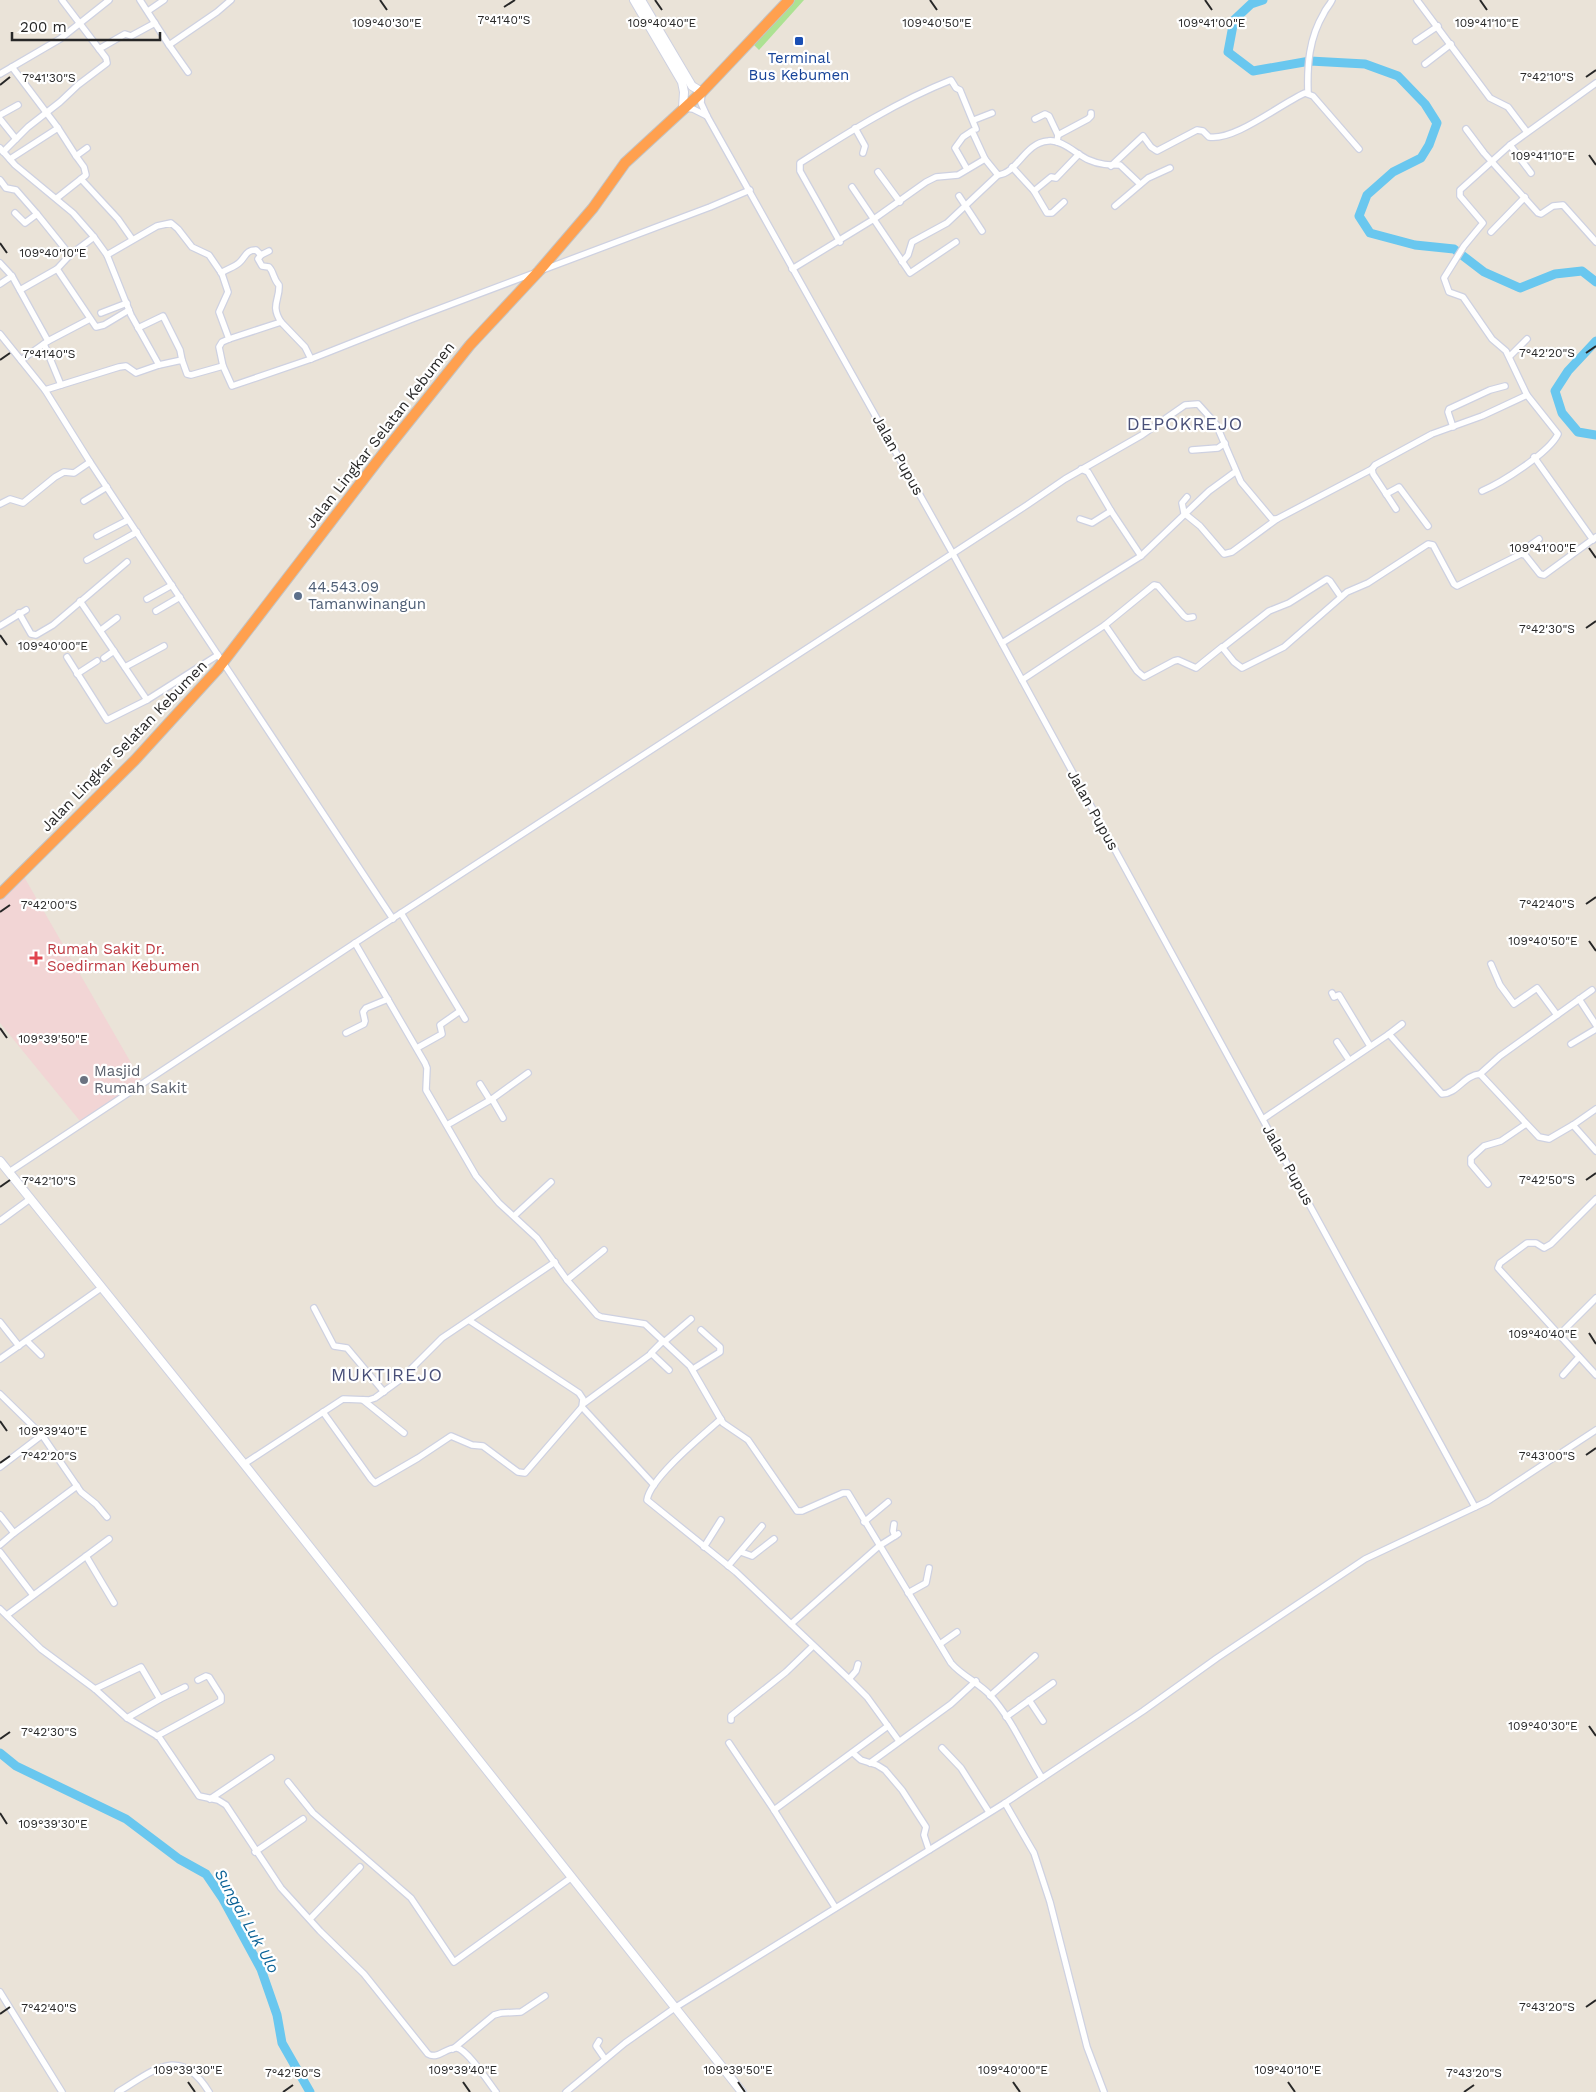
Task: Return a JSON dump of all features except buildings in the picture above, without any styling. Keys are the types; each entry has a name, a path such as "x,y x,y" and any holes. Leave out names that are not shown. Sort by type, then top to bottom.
{"highway":[{"name":"Jalan Lingkar Selatan Kebumen","path":"0,894 135,760 220,659 470,345 539,271 593,208 626,163 702,92 789,0"}],"main road":[{"path":"634,0 682,82 684,92 683,108"},
{"path":"641,0 692,86 702,92"},
{"path":"3,1168 244,1464 742,2092"}],"street":[{"path":"62,0 106,58 106,65 78,84 60,102 2,150 10,159 57,198 94,237 107,255 129,310 159,365"},
{"path":"0,74 80,24 109,0"},
{"path":"140,0 188,72"},
{"path":"148,11 164,0"},
{"path":"169,44 217,12 231,0"},
{"path":"1308,93 1307,72 1309,53 1314,34 1332,0"},
{"path":"1417,0 1490,98 1508,107 1527,132"},
{"path":"99,49 125,34 131,36 155,23"},
{"path":"1416,41 1438,26"},
{"path":"1425,64 1451,44"},
{"path":"12,67 58,128 86,171 86,175 57,198"},
{"path":"840,242 800,171 799,165 855,128 907,100 951,80 956,88 960,90 974,120 985,159 998,175"},
{"path":"1482,491 1510,477 1558,434 1527,395 1511,358 1492,339 1463,297 1449,292 1446,286 1444,278 1455,258 1483,222 1460,196 1460,190 1510,145 1596,83"},
{"name":"Jalan Pupus","path":"702,92 701,103 707,116 953,554 1475,1507"},
{"path":"1308,93 1313,96 1359,149"},
{"path":"1111,166 1143,136 1157,152 1197,130 1203,131 1209,137 1219,138 1243,129 1295,98 1308,93"},
{"path":"0,115 18,105"},
{"path":"683,108 693,108 707,116"},
{"path":"974,120 992,113"},
{"path":"902,262 908,256 912,242 947,224 965,205 988,187 998,175 1002,175 1012,167 1033,145 1058,139 1092,116 1091,113"},
{"path":"1036,120 1047,114 1058,139 1079,154 1097,163 1120,166 1140,184"},
{"path":"0,119 16,139"},
{"path":"10,159 58,128"},
{"path":"855,128 865,146 864,153"},
{"path":"1466,129 1539,214 1553,206 1563,204 1596,242"},
{"path":"967,169 955,148 963,137 976,130"},
{"path":"1510,145 1531,173"},
{"path":"76,156 88,148"},
{"path":"1034,192 1051,177 1056,178 1079,154"},
{"path":"792,268 840,242 932,178 954,176 985,159"},
{"path":"1012,167 1050,214 1064,202"},
{"path":"1115,206 1140,184 1170,168"},
{"path":"878,172 900,202"},
{"path":"81,179 118,219 132,239"},
{"path":"0,180 6,188 16,190 70,255"},
{"path":"852,187 911,273 956,242"},
{"path":"280,322 222,342 219,347 223,366 231,385 234,386 311,360 412,318 750,190"},
{"path":"959,196 982,231"},
{"path":"1492,232 1525,197"},
{"path":"15,213 25,223 37,214"},
{"path":"107,255 157,226 171,223 192,247 205,252 221,274 228,292 220,312 229,339"},
{"path":"20,290 56,269 70,255 94,237"},
{"path":"221,274 238,264 244,254 250,251 256,250 261,255"},
{"path":"269,251 258,259 260,264 272,270 279,287 275,304 277,316 280,322 305,346 311,360"},
{"path":"0,263 12,276 20,290 46,342 61,385"},
{"path":"56,269 95,326 98,327 114,320 129,310"},
{"path":"0,284 12,276"},
{"path":"101,313 127,303"},
{"path":"138,328 163,316 178,344 187,374 190,375 223,366"},
{"path":"22,360 46,342 90,319"},
{"path":"0,334 45,390 128,520 393,919"},
{"path":"1511,358 1527,339"},
{"path":"45,390 123,366 136,373 182,360"},
{"path":"1453,427 1448,412 1450,409 1490,390 1505,386"},
{"path":"1396,509 1372,474 1374,465 1432,434 1527,395"},
{"path":"3,1168 393,919 1081,469 1142,435 1185,405 1198,404 1213,418 1225,443 1235,472 1255,500 1272,518 1277,519"},
{"path":"1192,450 1218,448 1225,443"},
{"path":"1523,554 1540,574 1544,575 1595,539 1534,457"},
{"path":"0,504 10,499 23,503 55,477 64,472 74,473 90,462"},
{"path":"1081,469 1088,472 1141,556"},
{"path":"1188,497 1182,503 1184,513 1200,526 1224,554 1232,552 1277,519 1372,470"},
{"path":"1002,643 1120,571 1141,556 1184,513 1235,472"},
{"path":"84,501 107,487"},
{"path":"1386,494 1399,487 1428,526"},
{"path":"1080,519 1092,523 1111,511"},
{"path":"96,536 128,520"},
{"path":"87,560 137,532"},
{"path":"1223,647 1234,662 1240,667 1245,667 1284,646 1341,597 1368,583 1428,544 1433,545 1454,584 1457,586 1523,554 1528,546 1538,539"},
{"path":"19,613 34,636 53,624 127,562"},
{"path":"1105,625 1137,671 1146,677 1178,660 1196,668 1217,649 1223,647 1262,616 1289,603 1327,579 1341,597"},
{"path":"147,599 172,585"},
{"path":"1022,680 1105,625 1143,592 1156,585 1184,616 1193,618"},
{"path":"156,610 180,597"},
{"path":"80,601 147,700"},
{"path":"0,626 26,610"},
{"path":"100,630 117,618"},
{"path":"125,667 164,646"},
{"path":"104,658 114,651"},
{"path":"67,657 106,720 147,700 220,659"},
{"path":"77,674 97,662"},
{"path":"401,913 465,1019"},
{"path":"355,943 427,1068 425,1088 486,1189 536,1238 567,1280 601,1318 645,1324 693,1369 725,1425 748,1440 797,1511 802,1511 848,1492 864,1522 956,1669 976,1681 990,1696 1006,1717 1042,1778"},
{"path":"1491,964 1500,985 1514,1004 1538,988 1556,1015"},
{"path":"1389,1034 1442,1094 1449,1093 1470,1075 1480,1074 1500,1056 1592,990"},
{"path":"1332,993 1334,997 1339,995 1370,1046"},
{"path":"346,1032 364,1024 363,1012 366,1008 388,999"},
{"path":"1579,999 1596,1025"},
{"path":"417,1048 442,1034 440,1026 460,1010"},
{"path":"1263,1119 1402,1024"},
{"path":"1571,1044 1596,1029"},
{"path":"1337,1042 1349,1060"},
{"path":"447,1125 491,1099 528,1073"},
{"path":"1480,1074 1539,1137 1550,1139 1596,1109"},
{"path":"480,1084 503,1118"},
{"path":"1488,1184 1471,1164 1471,1158 1484,1146 1501,1141 1526,1124"},
{"path":"1572,1126 1596,1151"},
{"path":"514,1216 551,1182"},
{"path":"0,1221 30,1199"},
{"path":"1596,1199 1548,1246 1544,1248 1536,1243 1527,1243 1501,1262 1499,1270 1596,1374"},
{"path":"567,1280 604,1250"},
{"path":"244,1464 346,1398 363,1400 375,1398 401,1379 442,1338 470,1321 555,1262"},
{"path":"0,1359 101,1288"},
{"path":"1560,1334 1596,1298"},
{"path":"314,1308 334,1346 347,1348 384,1392"},
{"path":"323,1412 371,1479 377,1483 451,1436 472,1445 483,1446 518,1472 525,1473 582,1405 651,1354 691,1319"},
{"path":"470,1321 579,1393 582,1405 654,1485"},
{"path":"0,1322 19,1346"},
{"path":"693,1369 720,1352 720,1347 701,1330"},
{"path":"27,1341 41,1355"},
{"path":"651,1354 669,1370"},
{"path":"1563,1375 1579,1357"},
{"path":"0,1394 42,1435 84,1496 96,1504 107,1517"},
{"path":"363,1400 404,1433"},
{"path":"721,1419 683,1453 654,1485 646,1500 728,1566 849,1679 867,1697 899,1740"},
{"path":"566,2092 606,2059 676,2007 1005,1803 1365,1559 1475,1507 1519,1481 1596,1430"},
{"path":"0,1467 42,1435"},
{"path":"0,1545 77,1486"},
{"path":"864,1522 888,1502"},
{"path":"0,1514 14,1534"},
{"path":"704,1547 721,1520"},
{"path":"791,1624 880,1546 896,1535 893,1529 894,1524"},
{"path":"728,1566 762,1526"},
{"path":"7,1615 109,1539"},
{"path":"741,1552 752,1556 774,1539"},
{"path":"0,1552 33,1595"},
{"path":"86,1556 114,1603"},
{"path":"908,1593 926,1583 929,1568"},
{"path":"0,1609 42,1648 95,1689 127,1718 161,1739 199,1796 222,1801 226,1805 281,1888 364,1974 428,2054 435,2056 453,2049 494,2016 501,2013 521,2012 545,1996"},
{"path":"940,1644 957,1632"},
{"path":"731,1720 732,1716 786,1672 812,1646"},
{"path":"990,1696 1035,1656"},
{"path":"849,1679 856,1671 858,1664"},
{"path":"95,1689 141,1667 145,1670 160,1699"},
{"path":"157,1736 221,1702 221,1696 208,1676 198,1680"},
{"path":"870,1763 899,1740 951,1704 976,1681"},
{"path":"1006,1717 1053,1683"},
{"path":"127,1718 186,1687"},
{"path":"1029,1700 1044,1721"},
{"path":"774,1810 888,1726"},
{"path":"729,1743 835,1907"},
{"path":"942,1748 961,1768 989,1812"},
{"path":"853,1752 861,1760 884,1770 909,1800 926,1827 924,1835 929,1850"},
{"path":"210,1799 271,1758"},
{"path":"288,1782 313,1813 411,1898 454,1962 572,1877"},
{"path":"1005,1803 1034,1854 1050,1902 1087,2047 1104,2092"},
{"path":"256,1852 303,1820"},
{"path":"310,1919 360,1867"},
{"path":"0,1992 62,2092"},
{"path":"599,2041 596,2046 606,2059"},
{"path":"453,2049 457,2048 464,2052 478,2067 496,2092"},
{"path":"118,2092 159,2067 170,2064 192,2070 209,2092"}],"shaded area":[{"name":"Rumah Sakit Dr. Soedirman Kebumen","path":"23,875 142,1082 80,1121 0,1023 0,894"}],"green space":[{"path":"794,0 804,0 759,50 754,45"}],"waterway":[{"path":"1263,0 1251,4 1234,20 1228,52 1253,71 1310,61 1365,64 1398,76 1425,104 1437,123 1429,145 1421,158 1393,172 1367,195 1359,216 1370,233 1415,245 1454,249 1484,272 1520,288 1555,274 1582,271 1596,282"},
{"path":"1596,341 1568,371 1555,391 1562,413 1578,432 1596,435"},
{"name":"Sungai Luk Ulo","path":"0,1753 16,1766 126,1819 179,1859 206,1874 223,1899 261,1969 277,2015 282,2043 310,2092"}],"place":[{"name":"Terminal Bus Kebumen","path":"799,41"},
{"name":"44.543.09 Tamanwinangun","path":"298,596"},
{"name":"Rumah Sakit Dr. Soedirman Kebumen","path":"36,958"},
{"name":"Masjid Rumah Sakit","path":"84,1080"}],"district":[{"name":"DEPOKREJO","path":"1185,423"},
{"name":"MUKTIREJO","path":"387,1374"}]}
